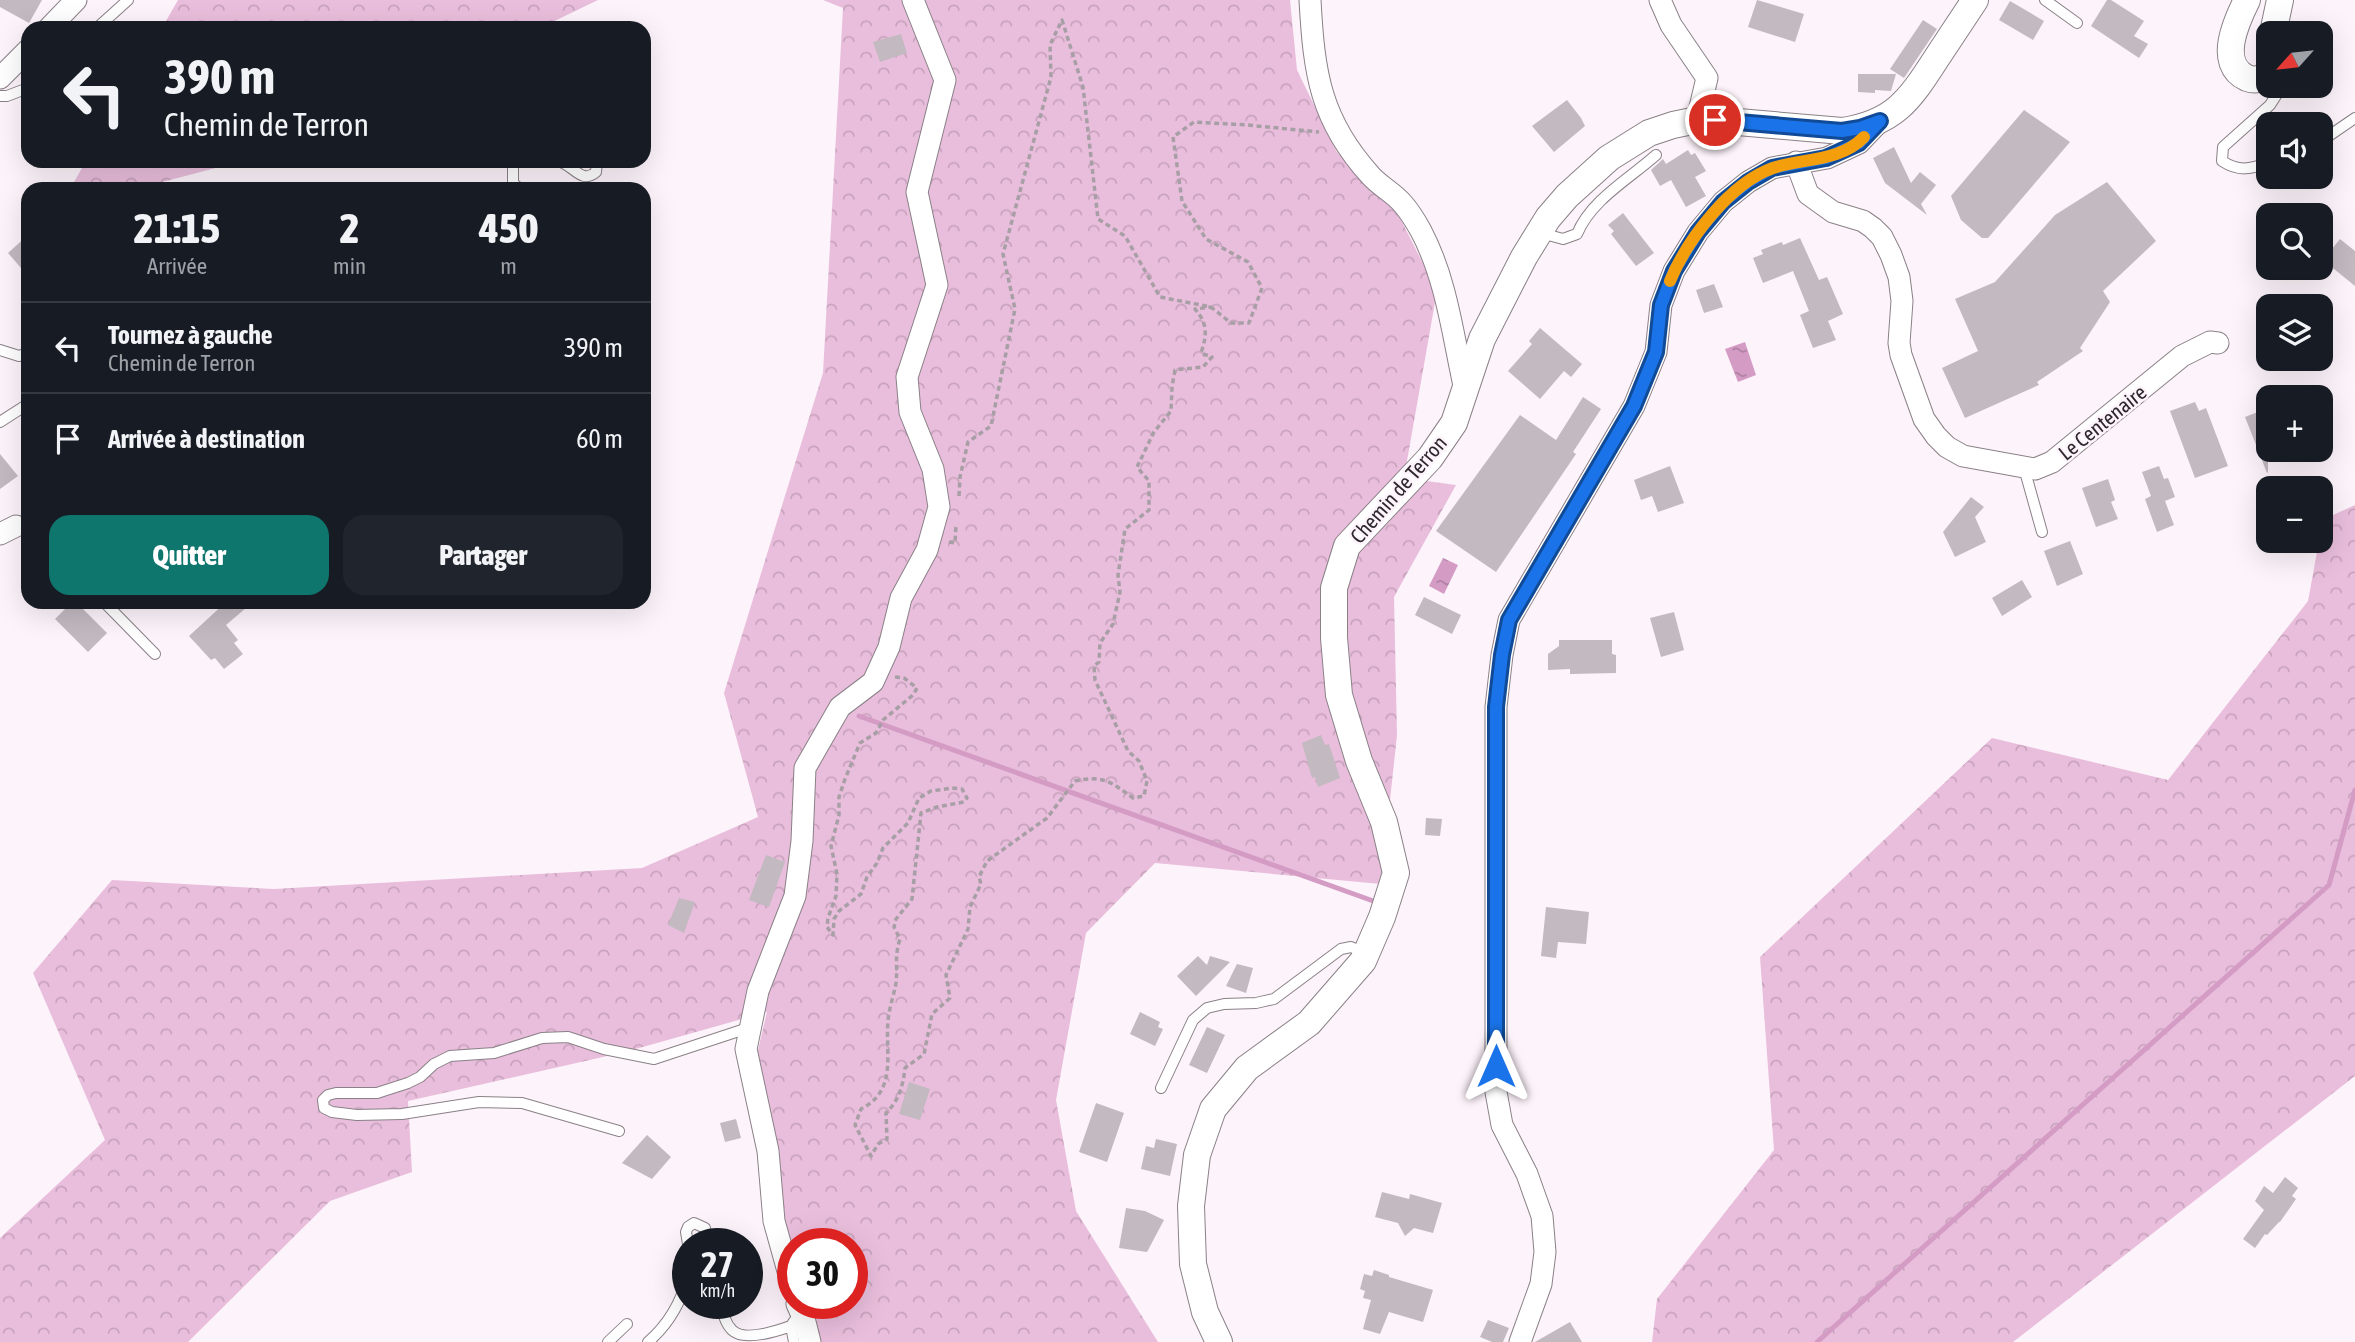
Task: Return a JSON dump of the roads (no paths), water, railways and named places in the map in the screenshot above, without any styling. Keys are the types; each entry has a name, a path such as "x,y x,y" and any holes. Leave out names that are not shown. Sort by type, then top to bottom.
{"street":[{"path":"56,21 76,0"},
{"path":"777,1229 768,1151 746,1049 758,991 795,896 802,841 805,768 840,707 873,682 889,647 901,598 927,550 939,507 933,469 910,412 907,377 937,285 917,192 945,80 913,0"},
{"path":"1310,0 1313,51 1320,89 1331,121 1347,147 1373,178 1402,203 1421,233 1444,289 1465,390"},
{"path":"1660,0 1671,25 1707,78 1697,120"},
{"name":"Chemin de Terron","path":"1219,1342 1205,1312 1193,1264 1191,1206 1197,1155 1213,1109 1247,1068 1308,1023 1363,961 1382,917 1396,873 1384,822 1359,761 1339,695 1334,638 1334,588 1347,546 1430,458 1454,423 1482,339 1524,257 1548,218 1567,196 1609,158 1650,133 1697,120 1842,131 1880,121 1911,98 1975,0"},
{"path":"2247,0 2235,25 2231,54 2235,66 2248,78 2256,80"},
{"path":"2276,21 2280,0"},
{"path":"0,78 21,57"},
{"path":"1520,1342 1541,1284 1545,1252 1542,1216 1527,1174 1502,1125 1496,1092 1496,707 1509,620 1634,406 1656,352 1661,305 1674,271 1698,232 1723,202 1748,182 1772,168 1826,158 1859,143 1880,121"},
{"name":"Le Centenaire","path":"1796,162 1808,194 1833,212 1863,221 1882,237 1899,277 1902,302 1899,343 1901,355 1924,419 1947,447 1963,456 2035,469 2052,462 2182,356 2210,342 2218,343"},
{"path":"802,1319 805,1322 810,1342"}],"lane":[{"path":"105,21 128,0"},
{"path":"2045,0 2077,23"},
{"path":"0,96 21,91"},
{"path":"2262,112 2274,98"},
{"path":"2256,118 2223,147 2222,161 2234,169 2256,167"},
{"path":"2333,133 2355,118"},
{"path":"1539,233 1563,239 1577,234 1583,220 1605,197 1656,155"},
{"path":"571,168 586,177 597,172 597,168"},
{"path":"0,350 21,355"},
{"path":"0,422 21,408"},
{"path":"2024,468 2042,532"},
{"path":"111,609 155,654"},
{"path":"1161,1088 1194,1020 1207,1008 1274,999 1341,949 1351,947 1367,953"},
{"path":"619,1131 522,1103 479,1102 402,1114 357,1115 332,1112 324,1108 323,1100 336,1093 377,1093 420,1077 434,1064 450,1056 494,1053 542,1038 568,1037 604,1049 654,1059 751,1027"},
{"path":"688,1228 694,1223 705,1228"},
{"path":"648,1342 662,1330 672,1315"},
{"path":"725,1319 738,1334 766,1334 788,1319"},
{"path":"794,1342 796,1319"},
{"path":"608,1342 627,1324"}],"water":[{"path":"1745,342 1756,375 1738,382 1725,349"},
{"path":"1443,558 1458,565 1444,594 1429,586"}],"waterway":[{"path":"859,716 1376,902"},
{"path":"1817,1342 2329,885 2355,790"}]}
